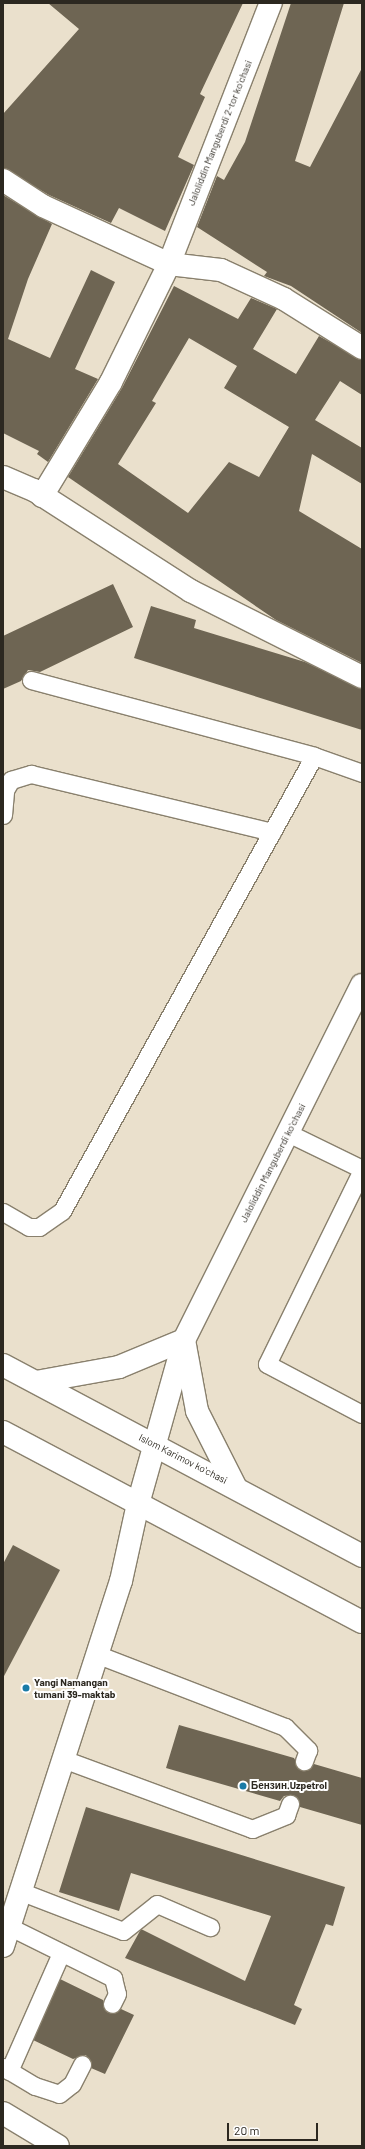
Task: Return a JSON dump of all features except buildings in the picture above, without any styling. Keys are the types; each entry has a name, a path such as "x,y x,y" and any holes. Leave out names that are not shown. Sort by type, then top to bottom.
{"street":[{"name":"Jaloliddin Manguberdi 2-tor koʻchasi","path":"42,496 111,382 168,264 271,3"},
{"path":"3,180 43,206 168,264 221,270 284,298 362,348"},
{"path":"3,477 42,496 191,591 362,677"},
{"name":"Jaloliddin Manguberdi koʻchasi","path":"7,1937 96,1654 121,1581 138,1504 184,1340 362,985"},
{"path":"36,1382 119,1367 184,1340 197,1411 235,1486"},
{"name":"Islom Karimov koʻchasi","path":"3,1364 235,1486 362,1556"},
{"path":"3,1432 362,1622"},
{"path":"3,2113 58,2146"}],"lane":[{"path":"31,680 314,756 362,773"},
{"path":"3,1212 29,1227 39,1227 62,1211 314,756"},
{"path":"3,815 5,790 11,780 31,774 272,832"},
{"path":"288,1133 362,1170 267,1364 362,1414"},
{"path":"96,1654 285,1727 308,1750 304,1761"},
{"path":"63,1759 252,1829 286,1815 290,1804"},
{"path":"22,1892 123,1931 157,1904 210,1927"},
{"path":"7,1937 61,1953 113,1978 117,1994 112,2004"},
{"path":"61,1953 6,2069 35,2086 59,2094 72,2084 82,2064"}],"place":[{"name":"Yangi Namangan tumani 39-maktab","path":"26,1688"},
{"name":"Бензин.Uzpetrol","path":"243,1786"}]}
